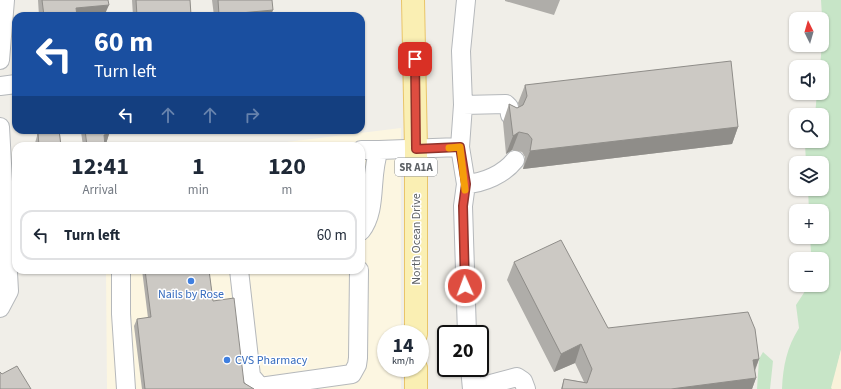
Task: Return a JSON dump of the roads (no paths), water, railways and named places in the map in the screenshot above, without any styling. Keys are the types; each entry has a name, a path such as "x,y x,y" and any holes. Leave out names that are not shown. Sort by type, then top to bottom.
{"main road":[{"name":"North Ocean Drive","path":"413,0 416,149 416,325"},
{"path":"416,377 416,389"}],"street":[{"path":"0,60 5,0"},
{"path":"466,0 461,51 464,105 460,147 466,184 463,206 467,325"},
{"path":"0,86 12,84"},
{"path":"464,105 506,104 509,107 510,115"},
{"path":"0,127 9,291 0,308"},
{"path":"365,150 460,147"},
{"path":"365,221 371,207 374,163 379,150"},
{"path":"466,184 484,181 510,167 515,160"},
{"path":"121,274 121,314 126,389"},
{"path":"239,274 250,376 261,388 352,374 357,365 358,358 359,274"},
{"path":"471,377 472,389 518,377 523,381 526,389"}],"place":[{"name":"Nails by Rose","path":"191,281"},
{"name":"CVS Pharmacy","path":"227,360"}]}
